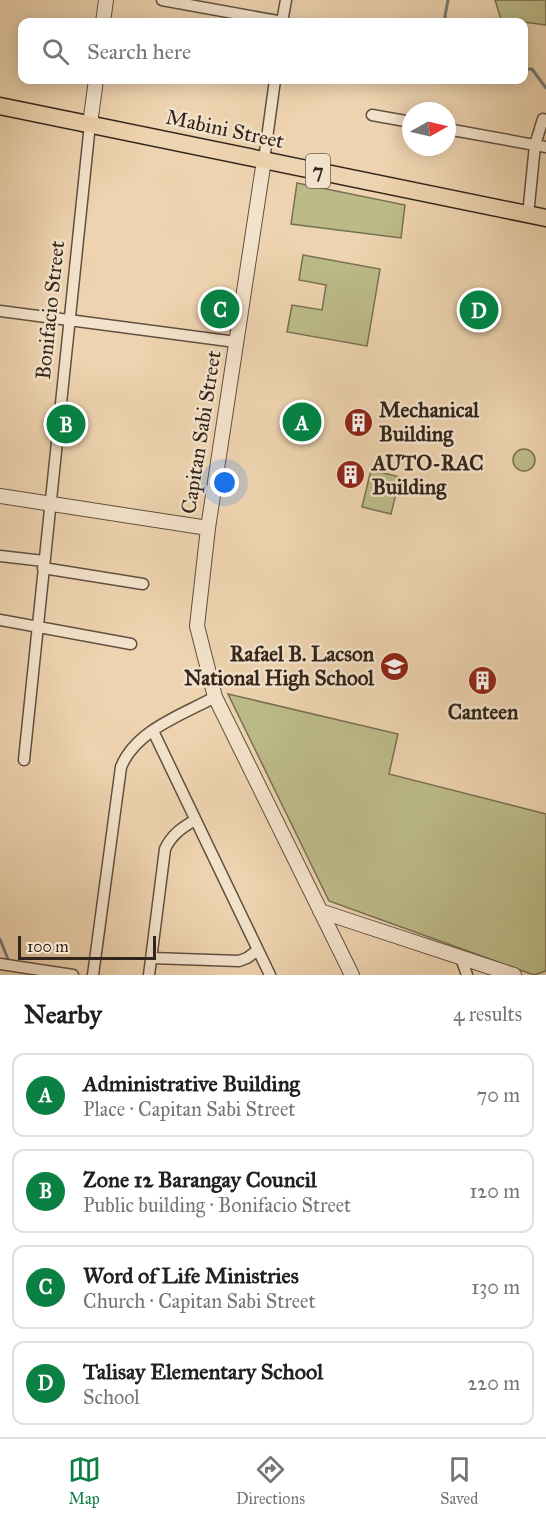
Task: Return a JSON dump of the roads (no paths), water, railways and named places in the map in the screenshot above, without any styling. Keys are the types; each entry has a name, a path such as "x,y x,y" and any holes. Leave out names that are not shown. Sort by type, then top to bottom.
{"main road":[{"name":"Mabini Street","path":"0,106 546,218"}],"street":[{"path":"104,18 106,0"},
{"path":"162,0 261,18"},
{"path":"284,18 286,0"},
{"name":"Bonifacio Street","path":"24,760 95,84"},
{"name":"Capitan Sabi Street","path":"274,84 196,617 198,634 215,697 352,975"},
{"path":"372,115 402,120"},
{"path":"528,215 541,146 543,119"},
{"path":"456,131 541,146"},
{"path":"0,311 236,342"},
{"path":"0,496 208,528"},
{"path":"0,556 143,584"},
{"path":"0,620 131,644"},
{"path":"93,975 121,767 126,754 153,731 215,697"},
{"path":"153,731 270,975"},
{"path":"149,975 165,849 176,832 195,820"},
{"path":"320,911 514,975"},
{"path":"344,958 341,946 342,936 347,929 358,926 368,927"},
{"path":"151,958 239,961 258,950"},
{"path":"461,958 467,975"},
{"path":"2,965 73,975"}],"waterway":[{"path":"445,18 448,0"},
{"path":"528,69 532,69 546,88"},
{"path":"0,939 9,962"}],"place":[{"name":"Word of Life Ministries","path":"220,309"},
{"name":"Talisay Elementary School","path":"479,310"},
{"name":"Administrative Building","path":"302,422"},
{"name":"Mechanical Building","path":"358,422"},
{"name":"Zone 12 Barangay Council","path":"66,424"},
{"name":"AUTO-RAC Building","path":"351,475"},
{"name":"Rafael B. Lacson National High School","path":"395,666"},
{"name":"Canteen","path":"483,681"}]}
